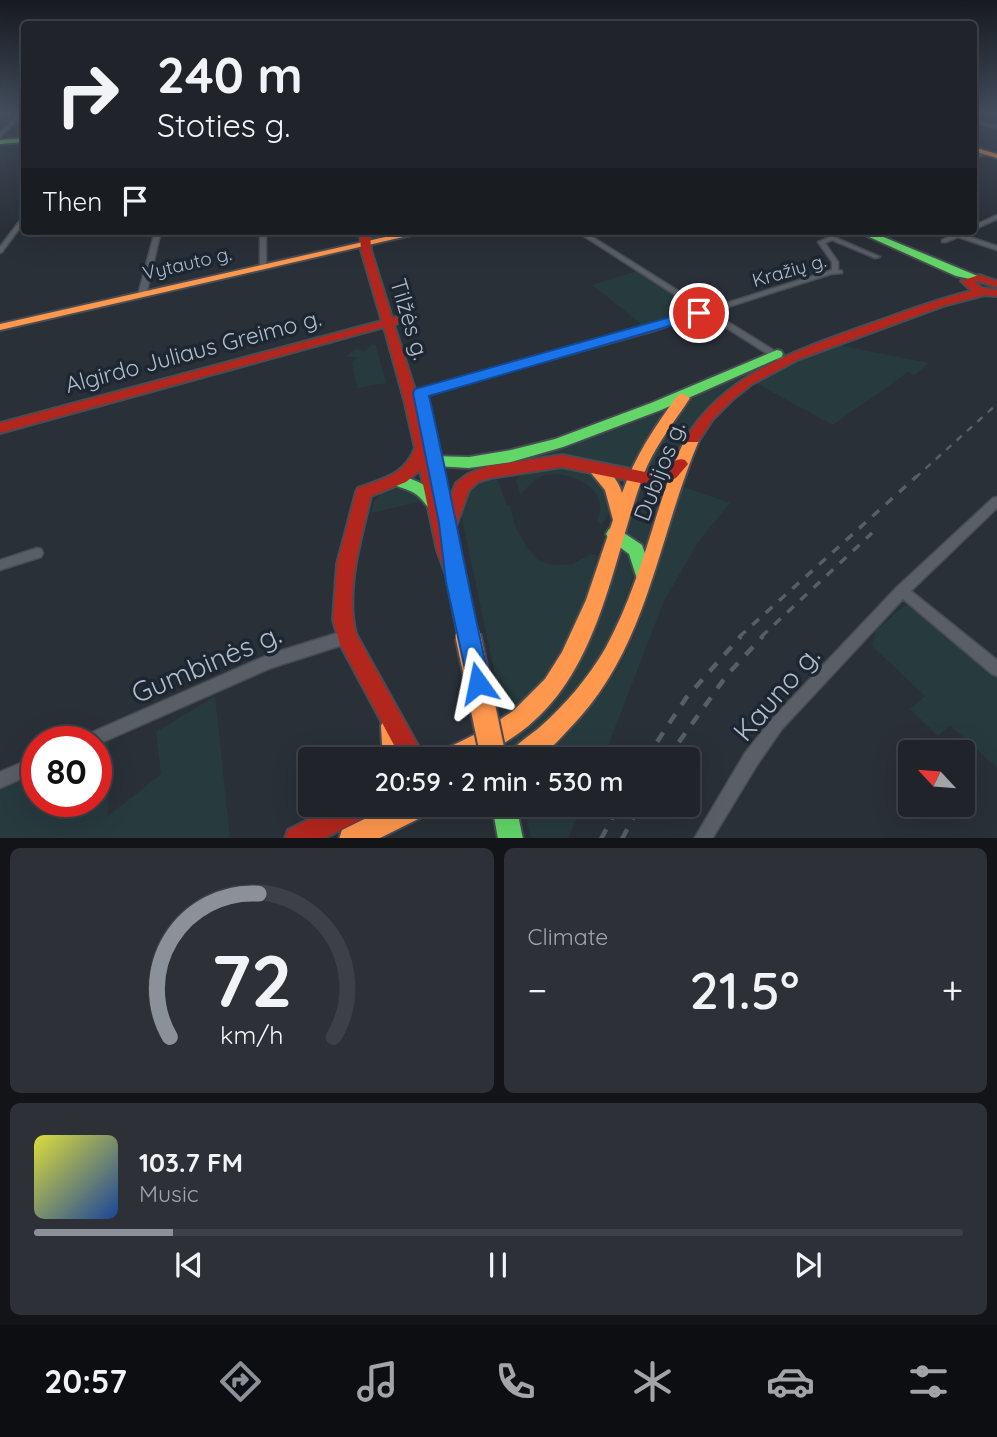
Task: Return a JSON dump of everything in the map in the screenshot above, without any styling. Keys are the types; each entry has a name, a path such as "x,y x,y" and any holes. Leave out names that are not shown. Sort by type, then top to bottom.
{"main road":[{"name":"Vytauto g.","path":"0,327 263,268 369,237 387,235"},
{"path":"865,235 983,283"},
{"path":"871,235 983,283"},
{"name":"Tilžės g.","path":"369,237 393,320 435,504 457,582 491,747"},
{"name":"Dubijos g.","path":"449,523 463,487 503,463 780,358 935,305 983,283"},
{"name":"Tilžės g.","path":"393,320 421,393 449,523 457,582"},
{"name":"Algirdo Juliaus Greimo g.","path":"0,428 393,320"},
{"name":"Dubijos g.","path":"533,747 569,719 605,674 626,631 682,461 699,426 712,409 735,388 780,358"},
{"name":"Dubijos g.","path":"473,747 503,732 532,710 552,688 578,648 591,618 633,477 653,436 687,394"},
{"path":"407,747 347,637 341,616 343,587 364,492 400,481 416,469 423,447"},
{"name":"Dubijos g.","path":"436,460 452,464 548,461 594,467 633,477"},
{"path":"633,477 647,480 663,478 682,461"},
{"path":"594,467 607,477 615,491 616,528 639,552 644,579"},
{"path":"400,481 421,489 435,504"},
{"path":"391,720 394,747"},
{"path":"297,838 338,817"},
{"path":"351,838 394,817"},
{"path":"507,817 511,838"}],"street":[{"path":"977,226 997,217"},
{"path":"0,251 21,223"},
{"path":"142,295 157,235"},
{"path":"263,235 263,268"},
{"path":"585,235 780,358"},
{"path":"944,241 957,235 997,248"},
{"name":"Kražių g.","path":"421,393 837,272 835,262 821,242 835,237 877,257"},
{"name":"Kauno g.","path":"702,838 751,760 778,724 902,591 997,501"},
{"path":"0,565 37,553"},
{"path":"902,591 997,668"},
{"name":"Gumbinės g.","path":"112,731 270,661 347,637"},
{"path":"0,780 21,771"}],"green space":[{"path":"637,271 698,310 645,327 592,285"},
{"path":"372,344 376,346 386,383 357,388 352,361 359,357 346,357 355,349 365,351"},
{"path":"838,345 929,363 915,375 908,372 833,425 752,381 774,369"},
{"path":"771,361 724,396 698,420 676,451 668,470 644,478 661,435 682,406 699,392"},
{"path":"672,402 640,448 629,474 580,460 509,462 509,459"},
{"path":"552,466 587,469 605,483 609,510 601,524 597,521 599,500 594,491 576,479 555,474 541,476 520,494 516,480 525,471"},
{"path":"494,478 498,480 507,506 510,506 515,526 527,548 539,561 553,565 572,564 591,554 597,556 588,609 574,641 554,670 505,722 461,514 471,490 481,482"},
{"path":"671,481 647,553 623,534 637,484 656,487"},
{"path":"681,486 730,503 698,542 664,601 608,747 551,747 588,710 614,675 636,631"},
{"path":"405,488 423,501 371,513 375,500 382,493"},
{"path":"623,545 637,565 613,634 587,686 519,747 511,747 509,737 546,707 618,549"},
{"path":"905,605 918,607 997,673 997,768 975,748 975,740 966,740 950,725 938,736 910,709 925,696 872,646 876,630"},
{"path":"215,696 230,838 0,838 0,789 21,779 21,817 112,817 112,813 161,774 156,732"},
{"path":"526,817 578,817 568,838 531,838"}],"railway":[{"path":"915,478 997,404"},
{"path":"739,637 917,476"},
{"path":"761,637 872,533"},
{"path":"654,747 686,698 741,636"},
{"path":"675,747 727,675 763,636"},
{"path":"602,838 613,817"},
{"path":"623,838 634,817"}],"traffic: fast":[{"path":"870,235 960,274 975,277"},
{"path":"436,460 469,462 511,456 558,443 656,407 777,354"},
{"path":"400,481 421,489 435,504"},
{"path":"615,534 636,550 644,576"},
{"path":"506,817 511,838"}],"traffic: slow":[{"path":"987,153 997,156"},
{"path":"0,327 406,235"},
{"path":"472,747 511,726 530,711 552,686 570,659 596,600 640,465 683,398"},
{"path":"533,747 573,710 594,685 611,658 637,600 679,471 693,438"},
{"path":"595,468 613,488 618,515"},
{"path":"457,582 491,747"},
{"path":"392,726 394,747"},
{"path":"353,838 395,817"}],"traffic: jam":[{"path":"365,235 366,250 411,399 446,550 457,582"},
{"path":"997,284 979,278 966,281 979,291 997,293"},
{"path":"693,438 727,397 771,368 911,313 982,292"},
{"path":"0,428 398,320"},
{"path":"408,747 347,637 343,620 346,564 364,492 393,482 408,473 414,467 423,447"},
{"path":"449,523 462,487 473,478 488,472 562,461 655,480 671,474 680,464"},
{"path":"299,838 339,817"}],"route":[{"path":"478,683 457,582 449,523 421,393 699,313"}]}
